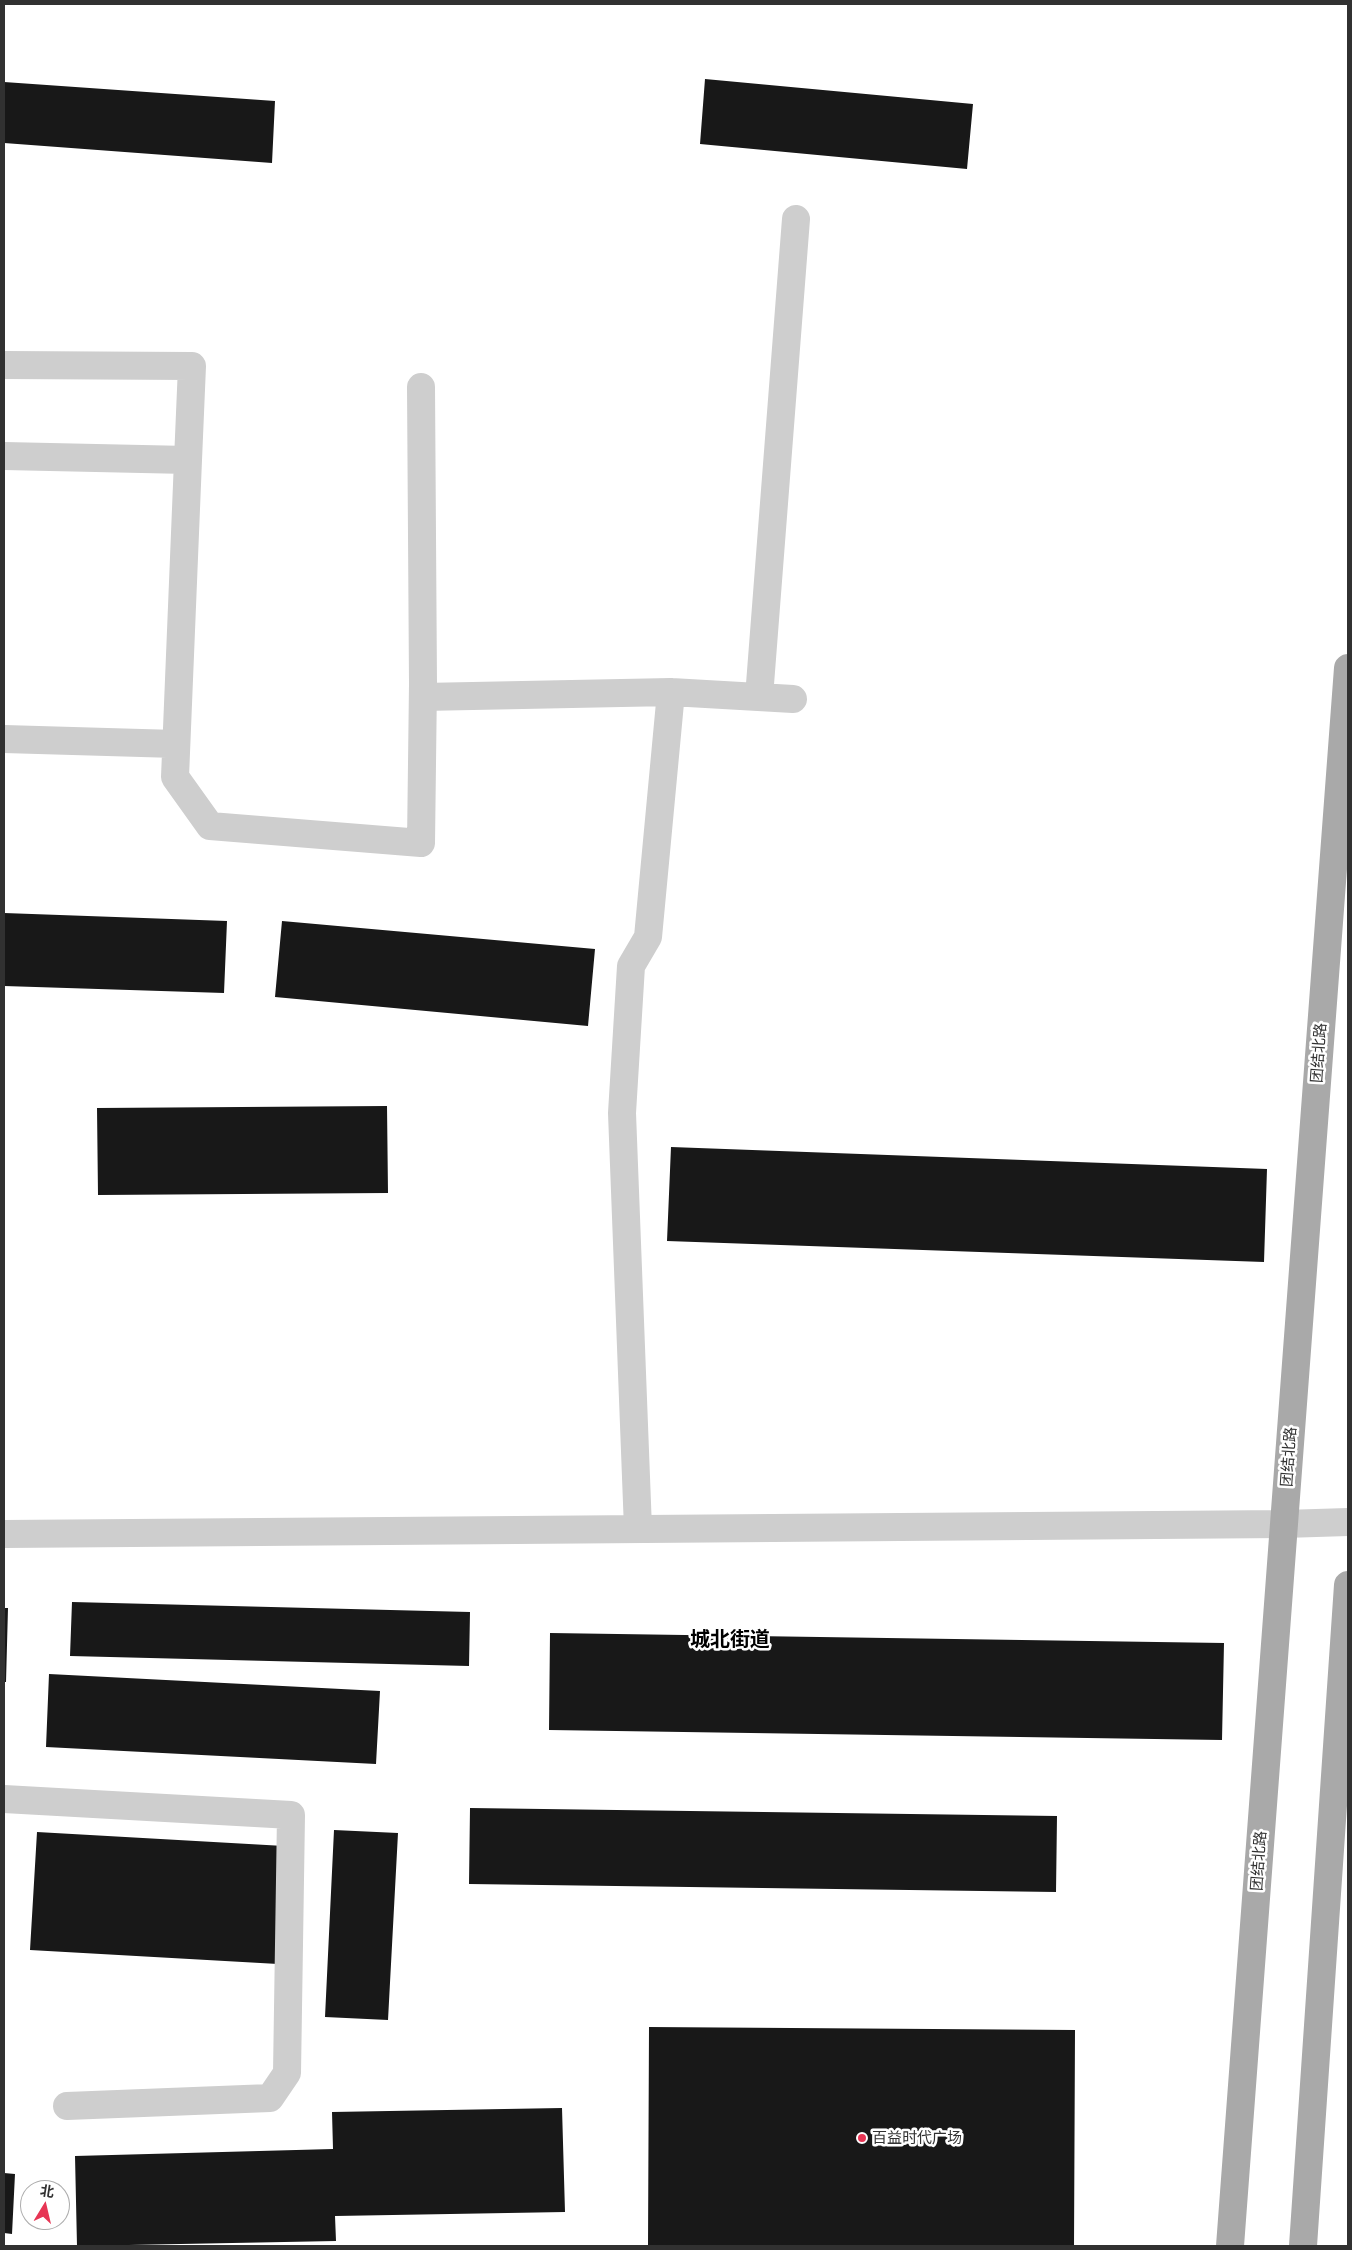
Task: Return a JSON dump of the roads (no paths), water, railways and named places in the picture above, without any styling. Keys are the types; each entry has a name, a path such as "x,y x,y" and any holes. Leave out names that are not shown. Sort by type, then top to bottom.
{"main road":[{"name":"团结北路","path":"1230,2246 1348,668"},
{"path":"1303,2246 1348,1585"}],"street":[{"path":"759,697 796,219"},
{"path":"4,365 192,366 175,777 210,826 421,844 423,697 421,387"},
{"path":"4,456 188,460"},
{"path":"638,1529 622,1113 631,966 648,937 671,692"},
{"path":"423,697 671,692 794,699"},
{"path":"4,739 176,744"},
{"path":"4,1534 1348,1522"},
{"path":"4,1799 291,1815 287,2073 270,2098 67,2106"}],"place":[{"name":"百益时代广场","path":"862,2138"}],"district":[{"name":"城北街道","path":"730,1640"}]}
